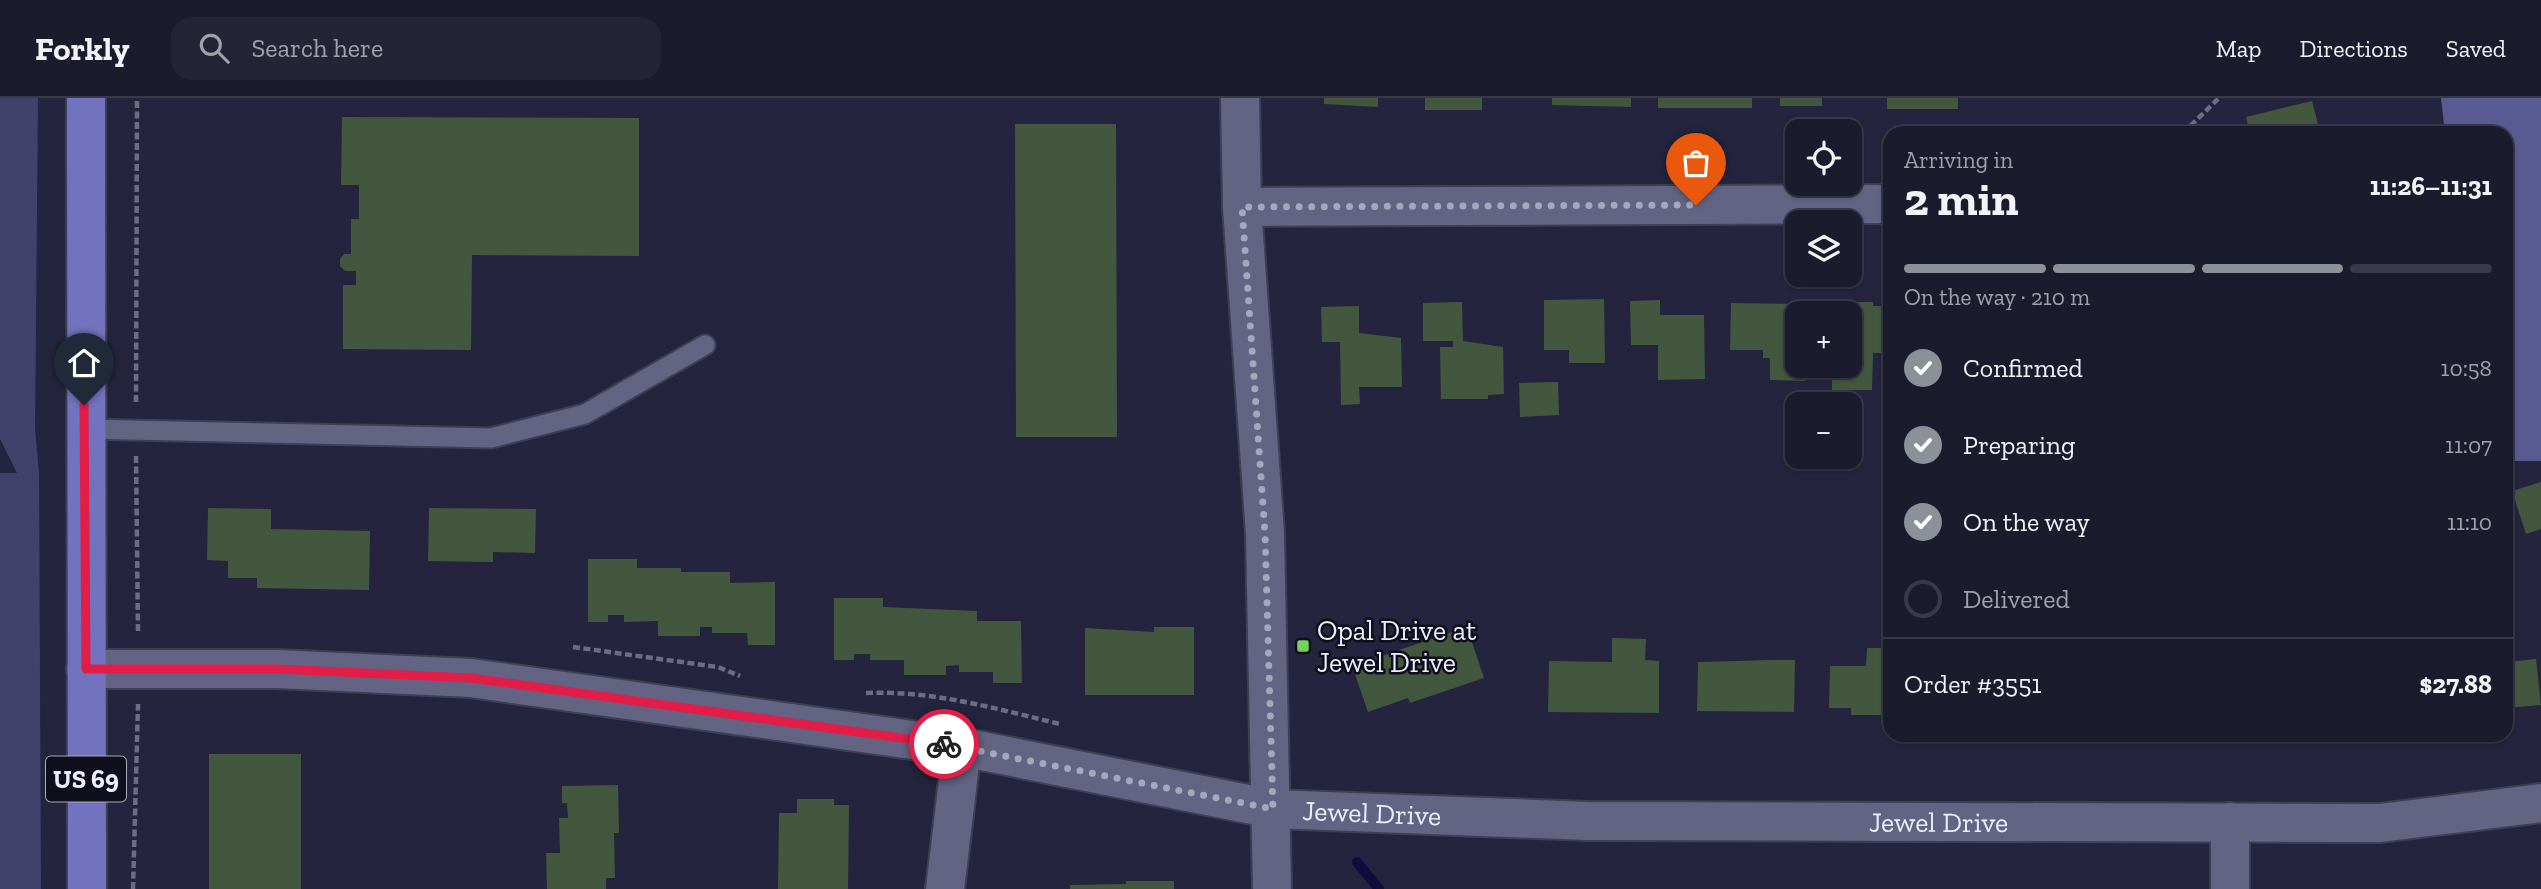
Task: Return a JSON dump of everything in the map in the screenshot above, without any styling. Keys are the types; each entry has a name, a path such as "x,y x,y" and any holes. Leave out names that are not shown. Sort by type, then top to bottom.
{"main road":[{"name":"US 69","path":"86,98 87,889"}],"street":[{"path":"1240,98 1242,207 1265,534 1273,809 1272,889"},
{"path":"1242,207 1883,204"},
{"name":"Jewel Drive","path":"86,669 277,669 471,678 962,747 1273,809 1588,821 2380,823 2541,803"},
{"path":"945,889 962,747"},
{"path":"2230,822 2230,889"}],"lane":[{"path":"85,429 491,438 585,414 705,345"}],"path":[{"path":"136,405 137,98"},
{"path":"2190,126 2219,98"},
{"path":"136,464 138,632"},
{"path":"573,646 718,667 752,680"},
{"path":"862,694 898,692 976,704 1060,724"},
{"path":"133,889 138,704"}],"shaded area":[{"path":"0,98 38,98 35,428 39,474 41,889 0,889 0,473 17,473 0,439"},
{"path":"2441,98 2541,98 2541,461 2513,461 2513,126 2444,126"}],"building":[{"path":"1324,98 1378,98 1378,107 1324,104"},
{"path":"1425,98 1482,98 1482,110 1425,110"},
{"path":"1552,98 1631,98 1631,107 1552,105"},
{"path":"1658,98 1752,98 1752,108 1658,108"},
{"path":"1780,98 1822,98 1822,106 1780,106"},
{"path":"1887,98 1958,98 1958,109 1887,109"},
{"path":"2312,101 2318,126 2248,126 2246,117"},
{"path":"342,117 639,118 639,256 472,255 471,350 343,349 343,285 356,285 356,271 345,271 340,266 340,259 344,254 351,254 351,219 359,219 359,185 341,185"},
{"path":"1015,124 1116,124 1117,437 1016,437"},
{"path":"1604,299 1605,363 1569,363 1569,350 1544,350 1544,300"},
{"path":"1660,300 1660,315 1704,315 1705,379 1658,380 1658,345 1631,345 1630,301"},
{"path":"1462,302 1463,341 1503,347 1504,394 1488,395 1488,399 1441,399 1440,347 1453,347 1453,341 1423,341 1423,303"},
{"path":"1862,302 1883,306 1883,353 1873,353 1872,390 1832,390 1832,378 1862,378"},
{"path":"1731,303 1785,304 1785,378 1805,378 1805,381 1770,380 1770,358 1763,358 1763,350 1730,350"},
{"path":"1359,306 1359,333 1401,338 1402,387 1359,387 1360,404 1341,405 1340,342 1322,342 1321,307"},
{"path":"1558,382 1559,415 1520,417 1519,383"},
{"path":"2541,482 2541,529 2526,534 2513,491"},
{"path":"208,508 271,509 271,529 370,531 369,590 257,588 257,578 228,578 228,561 207,560"},
{"path":"429,508 536,509 535,553 493,552 493,562 428,561"},
{"path":"588,559 637,559 637,568 681,568 681,572 730,572 730,583 775,582 775,645 748,645 747,633 712,633 712,627 700,627 700,636 658,636 658,621 624,622 624,615 608,615 608,622 588,622"},
{"path":"834,598 883,598 883,607 977,611 977,621 1021,621 1022,683 993,683 993,672 959,672 959,665 946,666 946,675 904,675 904,660 870,660 870,654 854,654 854,660 834,660"},
{"path":"1154,627 1194,627 1194,695 1085,695 1085,628 1154,632"},
{"path":"1467,627 1484,678 1410,703 1408,698 1368,712 1352,666"},
{"path":"1612,638 1646,639 1645,660 1659,661 1659,713 1548,712 1549,661 1612,662"},
{"path":"1867,648 1883,648 1883,715 1851,715 1851,708 1829,708 1830,666 1866,666"},
{"path":"2536,659 2541,705 2513,707 2513,661"},
{"path":"1795,660 1794,712 1697,711 1698,662"},
{"path":"209,754 301,754 301,889 209,889"},
{"path":"618,785 619,833 614,833 615,878 606,878 606,889 547,889 546,853 560,853 559,818 568,818 567,803 562,803 562,786"},
{"path":"797,799 834,799 834,805 849,805 848,889 778,889 779,813 797,813"},
{"path":"1126,881 1174,881 1174,889 1070,889 1070,885 1126,884"}],"waterway":[{"path":"1357,862 1379,889"}],"way so far":[{"path":"944,744 1273,809 1265,534 1242,207 1696,205"}],"place":[{"name":"Opal Drive at Jewel Drive","path":"1303,646"}],"route":[{"path":"84,405 86,669 277,669 471,678 944,744"}]}
